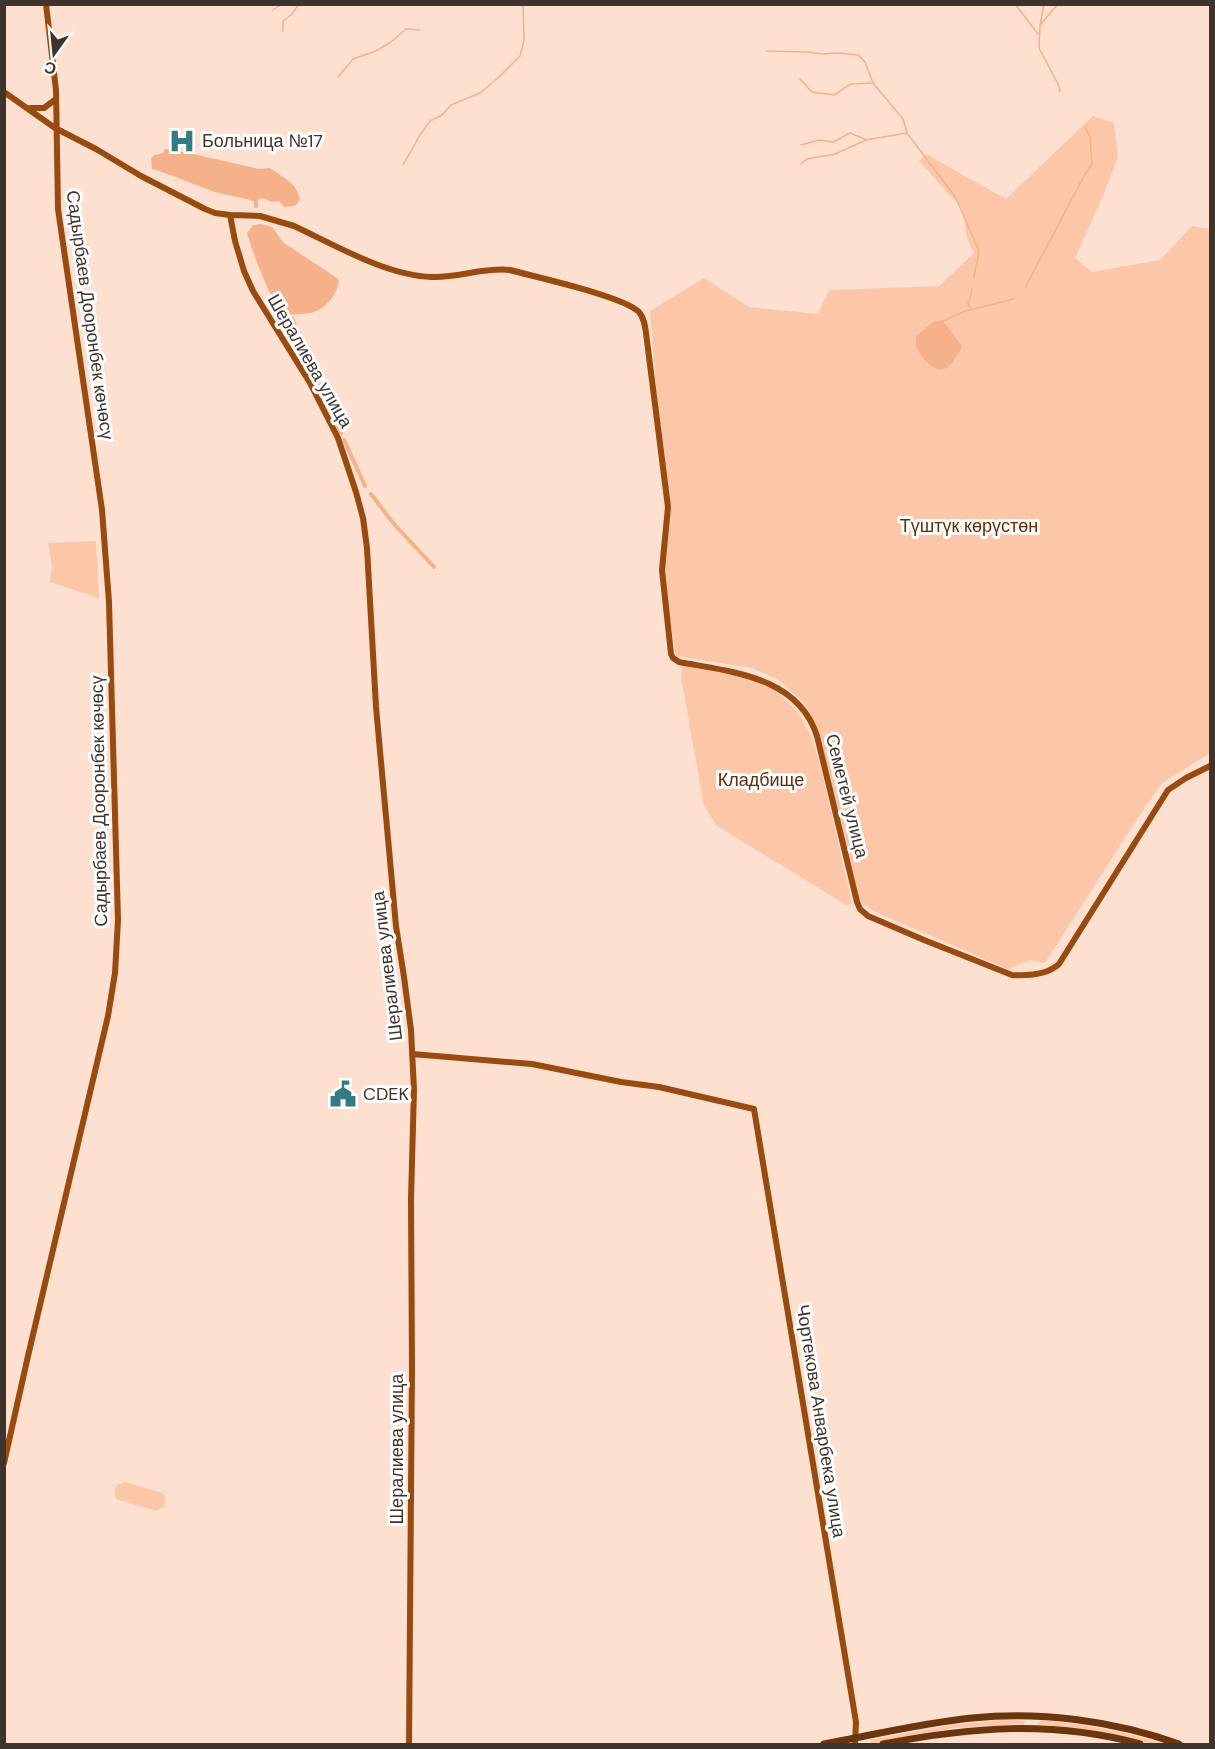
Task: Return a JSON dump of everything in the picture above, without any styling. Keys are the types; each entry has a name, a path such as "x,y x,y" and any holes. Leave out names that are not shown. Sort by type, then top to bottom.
{"main road":[{"path":"824,1744 854,1742 927,1724 972,1718 1033,1716 1111,1725 1179,1744"},
{"path":"883,1744 971,1730 1032,1728 1087,1733 1140,1744"}],"street":[{"name":"Садырбаев Дооронбек көчөсү","path":"4,1463 108,1016 115,972 118,920 112,678 105,543 58,209 56,99 46,4"},
{"path":"4,92 55,128 84,142 141,176 214,213 230,215"},
{"path":"27,107 44,108 56,99"},
{"name":"Семетей улица","path":"230,215 254,215 277,220 389,270 411,276 436,277 495,269 510,270 623,302 634,308 643,318 646,333 668,507 662,570 671,654 679,662 746,675 767,682 785,693 807,715 816,735 857,902 868,916 1012,975 1052,970 1059,964 1168,790 1210,766"},
{"name":"Шералиева улица","path":"230,215 241,261 253,291 310,383 335,431 356,492 363,518 367,548 376,707 391,880 408,1009 414,1101 411,1198 409,1744"},
{"name":"Чортекова Анварбека улица","path":"412,1054 532,1064 621,1082 659,1087 754,1109 856,1722 854,1742"}],"green space":[{"name":"Түштүк көрүстөн","path":"1093,116 1114,123 1118,157 1075,258 1092,272 1160,260 1192,226 1210,229 1210,753 1162,783 1045,963 1030,960 1008,969 875,912 860,902 819,731 804,703 779,680 752,668 676,656 660,557 668,501 650,311 704,278 749,307 818,314 829,290 939,286 974,253 967,237 962,208 919,161 926,154 1006,199"},
{"path":"96,541 99,598 50,582 52,565 48,543"},
{"name":"Кладбище","path":"682,666 753,678 775,689 800,715 813,740 852,904 846,905 717,826 704,806 681,677"},
{"path":"125,1482 163,1493 165,1506 156,1511 116,1499 114,1490 117,1485"},
{"path":"1001,1720 1026,1722 1024,1724 953,1728 871,1744 870,1740 952,1725"},
{"path":"1041,1720 1104,1729 1166,1744 1152,1744 1090,1730 1038,1724"}],"shaded area":[{"path":"165,149 259,169 270,168 293,185 300,200 295,206 284,207 279,201 272,202 261,198 256,202 215,192 152,169 151,158 163,153"},
{"path":"261,224 272,227 284,243 337,278 339,282 336,291 323,307 311,313 292,315 282,313 278,308 262,276 247,233 253,225"},
{"path":"941,320 962,346 950,365 940,370 927,362 920,354 916,346 916,336 933,322"}],"waterway":[{"path":"273,10 282,4"},
{"path":"283,31 283,21 299,4"},
{"path":"403,165 430,121 442,115 451,105 480,93 520,56 524,40 523,4"},
{"path":"1015,4 1038,34"},
{"path":"1044,4 1039,48 1060,92"},
{"path":"1041,24 1058,4"},
{"path":"338,77 353,59 376,51 406,29 420,30"},
{"path":"767,51 858,55 865,62 873,83"},
{"path":"800,79 812,92 834,95 851,84 873,83 903,119 907,133 956,198 979,251 974,277"},
{"path":"1025,288 1085,174 1092,165 1090,137 1085,127"},
{"path":"801,145 819,140 833,142 850,133 865,139"},
{"path":"801,164 807,159 835,154 866,140 907,133"},
{"path":"970,308 968,303 972,289"},
{"path":"943,321 965,311 1014,299"},
{"path":"292,318 317,377"},
{"path":"321,385 341,433"},
{"path":"344,440 365,486"},
{"path":"371,494 394,524 434,567"}],"place":[{"name":"Больница №17","path":"182,141"},
{"name":"CDEK","path":"343,1094"}]}
